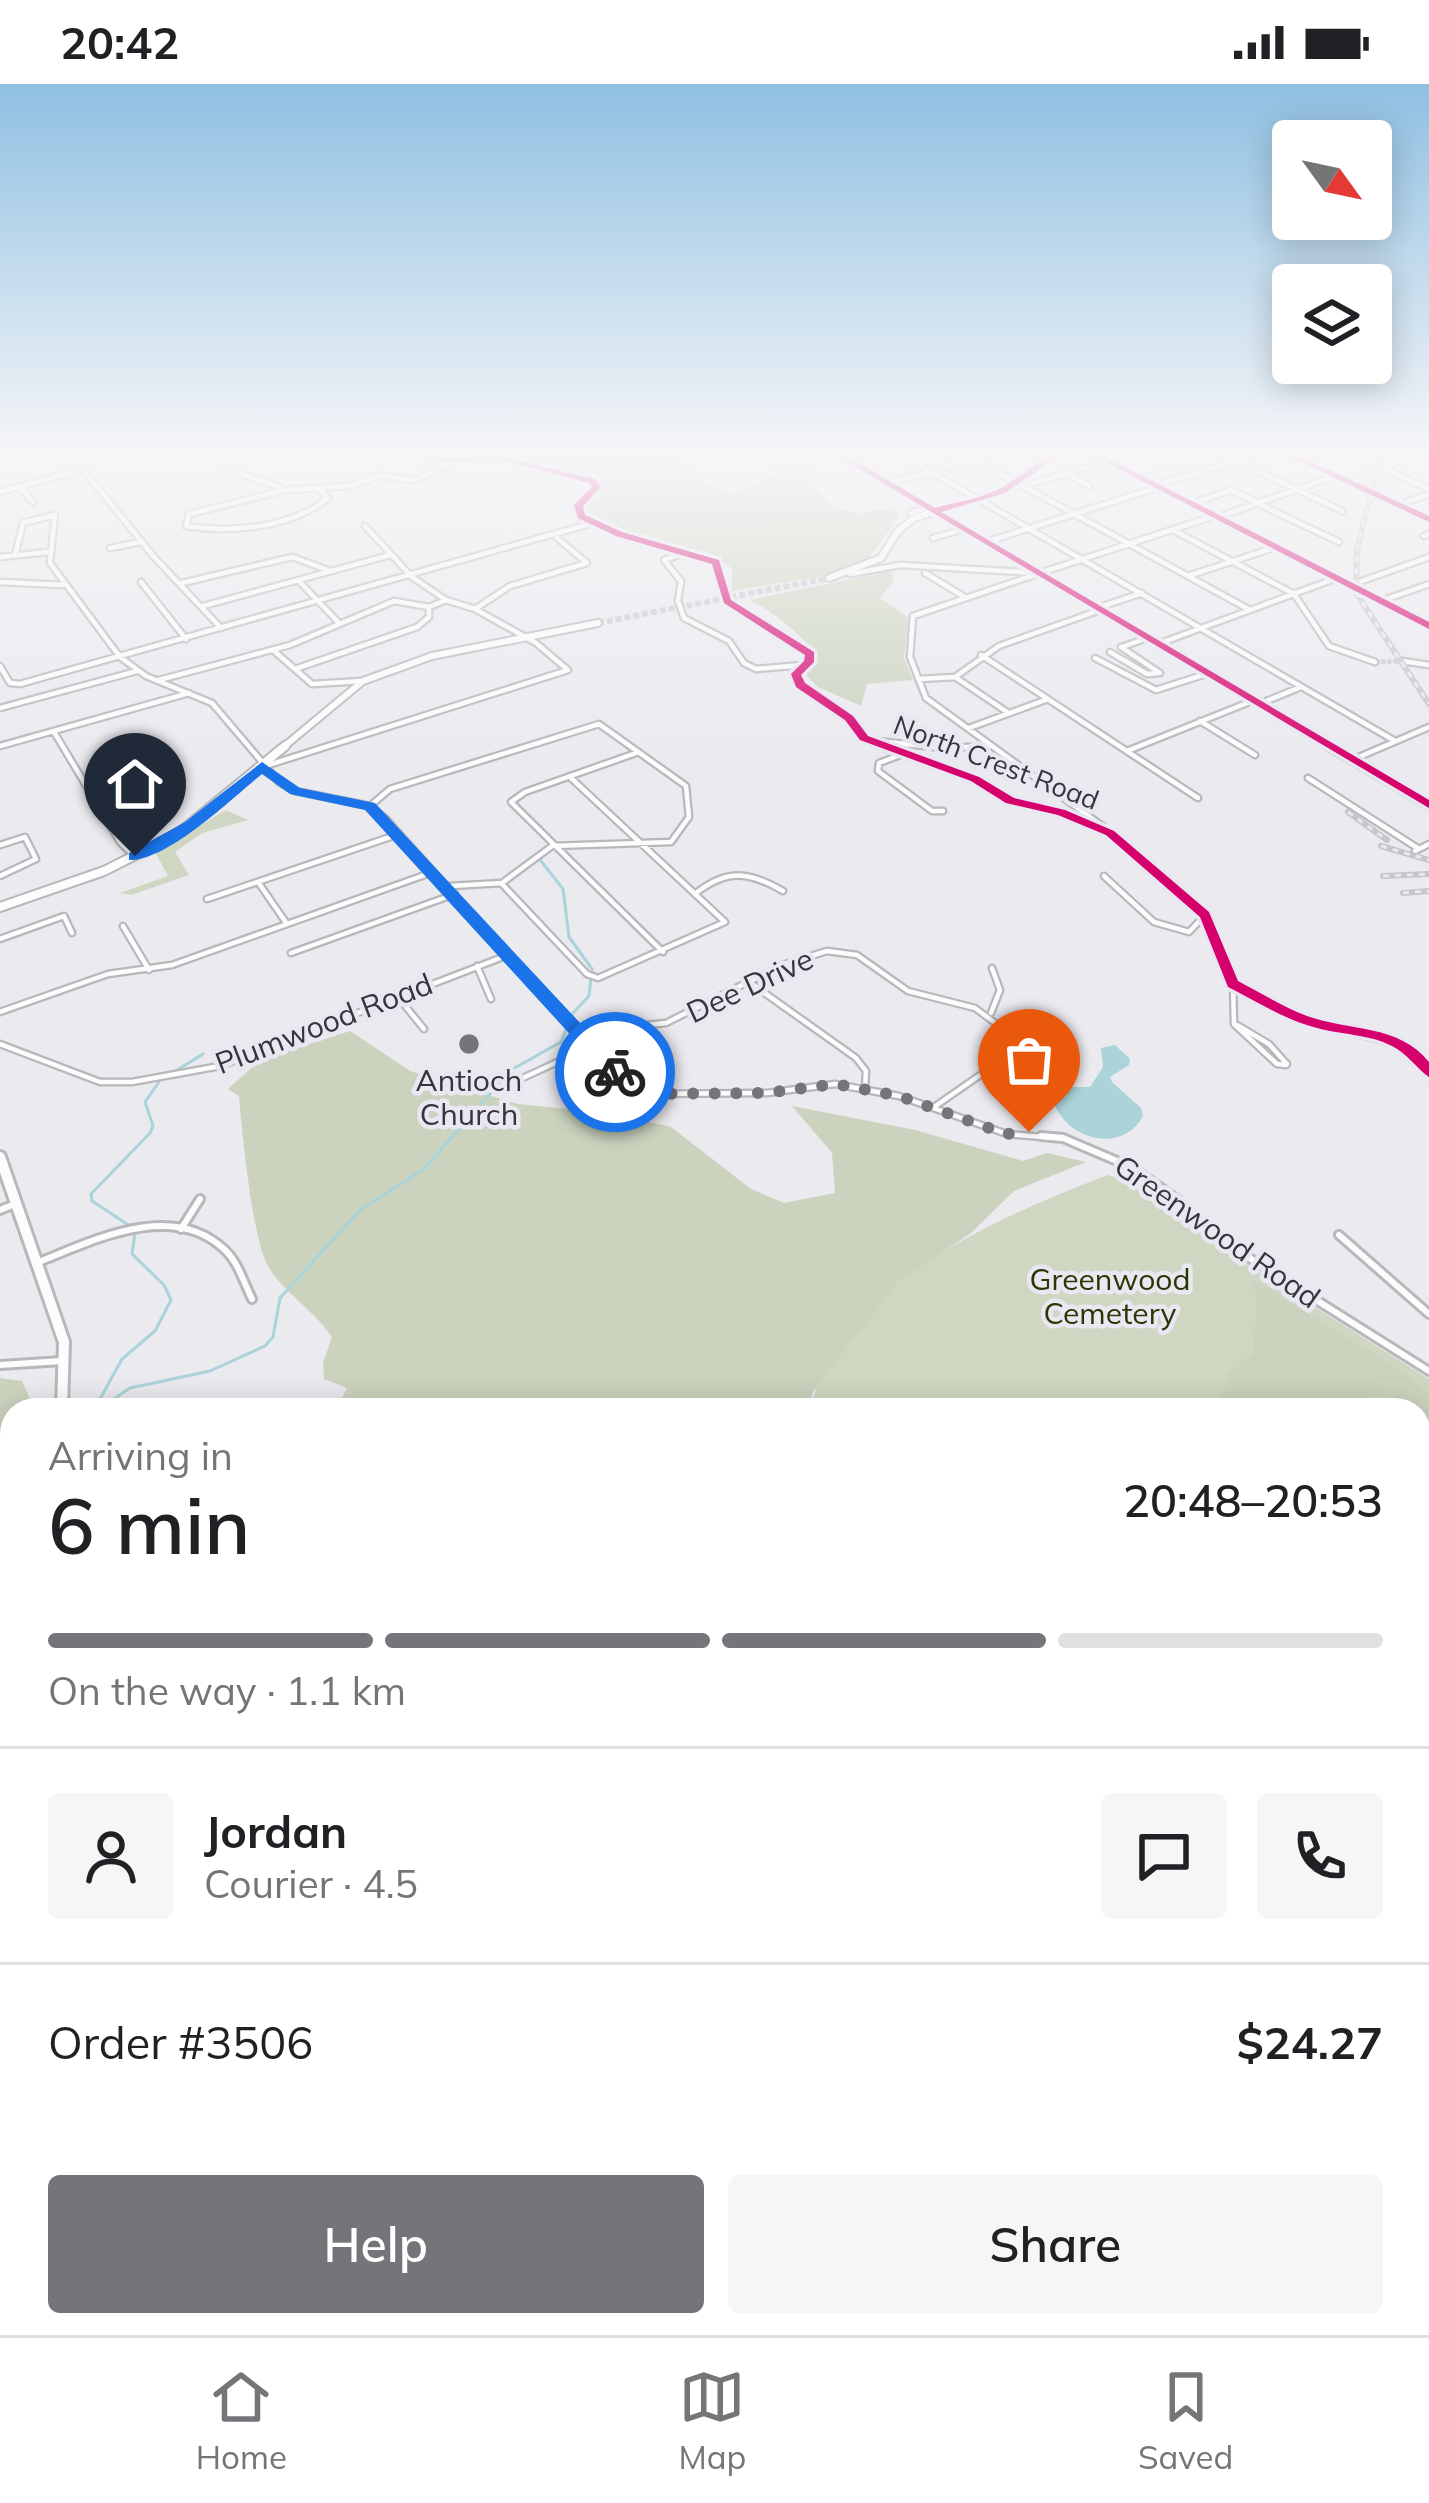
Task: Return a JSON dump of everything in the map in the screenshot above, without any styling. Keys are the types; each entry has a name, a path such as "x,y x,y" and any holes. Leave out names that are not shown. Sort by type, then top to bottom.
{"street":[{"path":"50,556 65,586 120,657 137,671 212,703 262,767 295,791 370,806 390,789 587,725 610,729 636,753 686,786 691,801 680,837 642,844 552,847 502,884 447,886"},
{"path":"156,556 221,628"},
{"path":"201,606 386,556"},
{"path":"262,767 568,670 475,609 446,600 391,556"},
{"path":"0,665 15,685 473,556"},
{"path":"475,609 510,586 587,562 580,556"},
{"path":"674,556 664,560 681,581 678,601 684,618 729,641 744,663 756,668 806,664"},
{"name":"North Crest Road","path":"700,556 716,562 728,601 810,654 796,674 800,685 849,718 871,741 975,779 1010,801 1061,812 1110,833 1205,915 1233,984"},
{"path":"1010,556 1429,806"},
{"path":"1080,556 1395,741"},
{"path":"1094,556 913,616 910,657 926,698 1110,833"},
{"path":"1152,556 1250,610"},
{"path":"1222,556 1294,594 1329,646 1375,662"},
{"path":"1188,576 1247,556"},
{"path":"1294,556 1429,626"},
{"path":"1351,585 1429,556"},
{"path":"182,583 292,557 331,571"},
{"path":"850,574 881,558 897,565"},
{"path":"829,578 897,565 1040,573"},
{"path":"925,574 966,597"},
{"path":"1158,644 1337,578"},
{"path":"298,580 339,623"},
{"path":"0,582 65,586"},
{"path":"141,582 186,638"},
{"path":"1381,601 1429,584"},
{"path":"956,677 961,667 981,656 1142,592"},
{"path":"158,681 273,650 394,601 429,607 446,600"},
{"path":"295,669 417,627 429,617 429,607"},
{"path":"273,650 315,688 363,681 432,656 598,623"},
{"path":"1147,638 1095,658 1156,690 1207,674"},
{"path":"1110,652 1147,674 1160,673 1121,647"},
{"path":"981,656 1198,798"},
{"path":"1402,661 1429,665"},
{"path":"0,708 137,671"},
{"path":"918,680 956,677 1009,713"},
{"path":"0,907 135,856 190,826 363,681"},
{"path":"1127,751 1301,687"},
{"path":"0,746 192,692"},
{"path":"969,728 1048,699"},
{"path":"1200,721 1255,755"},
{"path":"1352,760 1429,727"},
{"path":"54,732 120,842 135,856"},
{"path":"871,741 944,748 993,746"},
{"path":"907,752 879,763 878,771 932,811 944,812"},
{"path":"636,753 511,802 663,952"},
{"path":"502,884 586,974 598,978 725,922 570,777"},
{"path":"1308,778 1417,850 1429,844"},
{"name":"Greenwood Road","path":"370,806 590,1047 640,1094 767,1093 818,1084 865,1089 933,1107 1006,1134 1063,1138 1131,1167 1178,1200 1213,1234 1429,1371"},
{"path":"207,899 400,834"},
{"path":"0,845 26,837 36,859 0,876"},
{"path":"0,1012 108,974 149,970 433,872"},
{"path":"696,893 715,878 749,872 783,892"},
{"path":"1104,876 1169,930 1189,932 1205,915"},
{"path":"257,882 286,924"},
{"path":"291,953 454,894"},
{"path":"0,939 64,916 72,933"},
{"path":"123,926 149,970"},
{"name":"Dee Drive","path":"578,1032 606,1025 646,1028 666,1023 815,952 841,951 863,958 883,978 914,994 991,1013"},
{"name":"Plumwood Road","path":"0,1044 79,1077 132,1082 220,1066 508,955"},
{"path":"477,965 491,999"},
{"path":"933,1107 999,1062 1003,1028 991,1013 1001,992 1000,978 992,968"},
{"path":"752,984 856,1058 866,1071 865,1089"},
{"path":"1234,1024 1269,1044 1286,1065 1277,1064 1234,1024 1233,984 1300,1018 1399,1041 1420,1056 1429,1072"},
{"path":"398,997 424,1028"},
{"path":"514,1082 590,1047"},
{"path":"0,1157 39,1262 66,1361 63,1398"},
{"path":"181,1229 200,1199"},
{"path":"0,1210 15,1204"},
{"path":"39,1262 144,1226 181,1229 225,1250 252,1299"},
{"path":"1339,1235 1429,1314"},
{"path":"0,1365 66,1361"}],"green space":[{"path":"707,556 870,556 864,564 840,573 732,591 732,568"},
{"path":"892,571 893,582 880,598 909,618 904,658 913,680 867,684 861,706 818,687 806,675 818,662 808,645 778,617 749,600"},
{"path":"226,810 248,820 202,833 175,852 189,875 131,895 120,893 168,876 155,852"},
{"path":"350,1031 410,1071 518,1104 609,1113 671,1127 751,1189 784,1203 835,1193 832,1153 792,1106 915,1130 1023,1161 1047,1153 1086,1162 1014,1191 971,1233 896,1284 811,1398 342,1398 347,1388 324,1379 323,1363 332,1337 274,1275 257,1233 239,1096 228,1089 260,1060"},
{"name":"Greenwood Cemetery","path":"1108,1175 1154,1187 1219,1247 1429,1379 1429,1398 814,1398 832,1349 893,1286 961,1241"},
{"path":"1253,1280 1410,1376 1429,1398 1220,1398 1229,1373 1253,1353 1257,1306"},
{"path":"0,1378 22,1381 30,1398 0,1398"}],"water":[{"path":"1115,1045 1130,1059 1129,1065 1110,1077 1141,1108 1143,1116 1122,1136 1095,1138 1069,1125 1053,1100 1065,1087 1090,1087 1103,1067 1101,1048"}],"waterway":[{"path":"115,1398 130,1388 210,1371 265,1346 273,1337 280,1298 360,1210 424,1169 511,1070 561,1042 573,1013 589,996 592,969 569,937 563,889 541,861"},
{"path":"174,1072 203,1054"},
{"path":"130,1226 92,1201 91,1194 150,1133 153,1126 145,1102 161,1079"},
{"path":"101,1398 122,1359 155,1331 171,1300 164,1285 132,1254 135,1233"}],"tunnel":[{"path":"598,623 829,578"},
{"path":"1375,662 1402,661"}],"railway":[{"path":"1357,556 1356,593 1429,704"},
{"path":"1348,812 1387,840"},
{"path":"1381,846 1429,860"},
{"path":"1383,876 1429,874"},
{"path":"1403,893 1429,891"}],"cycle path":[{"path":"695,556 716,562 727,601 810,654 809,662 796,674 800,685 849,718 864,738 975,779 1010,801 1061,812 1110,833 1205,915 1233,984 1302,1019 1404,1046 1429,1072"},
{"path":"1010,556 1429,805"},
{"path":"1293,556 1429,626"}],"way so far":[{"path":"615,1072 640,1094 767,1093 835,1084 899,1096 1006,1134 1029,1132"}],"place":[{"name":"Antioch Church","path":"469,1044"}],"route":[{"path":"135,856 190,826 262,767 295,791 370,806 615,1072"}]}
